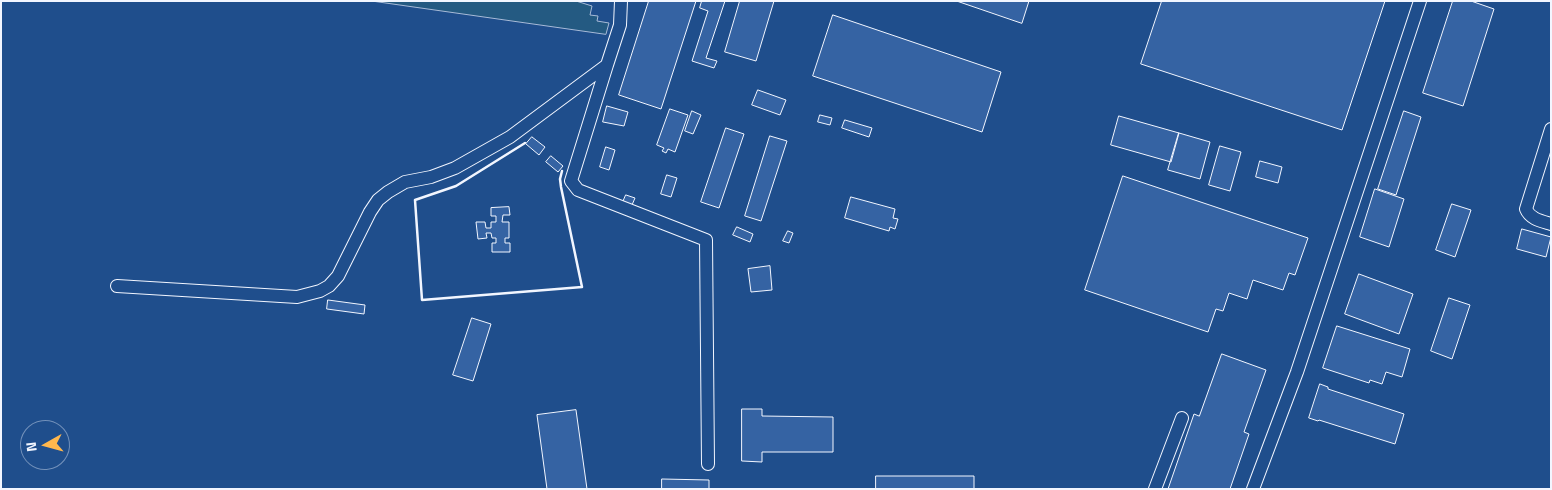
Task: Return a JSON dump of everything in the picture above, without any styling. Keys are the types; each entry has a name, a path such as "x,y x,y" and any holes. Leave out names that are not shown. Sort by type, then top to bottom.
{"lane":[{"path":"621,1 620,25 571,181 578,190 706,240 708,464"},
{"path":"1253,489 1297,372 1420,1"},
{"path":"118,286 298,297 320,291 329,286 338,276 370,212 378,200 388,192 405,182 431,177 455,168 510,137 607,65"},
{"path":"1551,129 1526,209 1528,215 1551,224"},
{"path":"1156,489 1182,418"}],"shaded area":[{"path":"372,1 576,1 592,6 590,15 598,16 597,21 609,23 606,34"}],"building":[{"path":"649,1 696,1 661,109 619,95"},
{"path":"702,1 725,1 706,58 717,61 714,68 692,61 708,11 700,8"},
{"path":"740,1 774,1 756,61 725,52"},
{"path":"957,1 1029,1 1022,23"},
{"path":"1162,1 1385,1 1342,130 1141,64"},
{"path":"1453,1 1471,1 1494,9 1463,106 1423,93"},
{"path":"833,15 1001,72 982,132 813,76"},
{"path":"758,90 786,100 780,115 752,105"},
{"path":"607,106 628,112 624,126 603,122"},
{"path":"670,109 688,115 675,152 668,149 666,153 662,151 664,148 657,145"},
{"path":"692,111 701,115 693,134 685,131"},
{"path":"1404,111 1421,117 1396,195 1378,189"},
{"path":"820,115 832,118 830,125 818,122"},
{"path":"1119,116 1179,133 1171,162 1111,145"},
{"path":"845,120 872,128 869,137 842,128"},
{"path":"726,128 744,134 719,208 701,202"},
{"path":"1179,133 1210,142 1200,179 1168,170"},
{"path":"770,136 787,141 761,221 745,216"},
{"path":"532,137 545,147 539,155 526,144"},
{"path":"1220,146 1241,152 1230,191 1209,185"},
{"path":"606,147 615,150 609,170 600,167"},
{"path":"551,156 563,166 558,172 546,162"},
{"path":"1260,161 1282,167 1278,183 1256,177"},
{"path":"667,175 677,178 671,197 661,194"},
{"path":"1123,176 1308,238 1295,275 1289,273 1283,290 1253,280 1247,299 1229,293 1223,311 1216,309 1208,332 1085,290"},
{"path":"1375,189 1404,199 1389,247 1360,237"},
{"path":"626,195 635,198 632,205 623,202"},
{"path":"851,197 895,209 893,218 898,219 895,229 890,227 889,231 845,218"},
{"path":"1452,204 1471,210 1455,257 1436,250"},
{"path":"509,207 510,215 503,215 502,222 509,222 509,238 505,238 505,243 510,243 510,252 492,252 492,243 496,243 496,238 492,238 491,233 486,233 487,238 478,239 476,222 485,222 486,228 491,228 491,222 496,222 496,216 491,216 491,208"},
{"path":"737,227 753,234 750,242 733,235"},
{"path":"1522,229 1551,237 1546,257 1517,249"},
{"path":"788,231 793,233 789,243 783,241"},
{"path":"770,266 772,290 751,292 748,269"},
{"path":"1359,274 1413,294 1399,334 1345,314"},
{"path":"1449,298 1470,305 1452,359 1431,351"},
{"path":"328,300 365,305 364,314 327,309"},
{"path":"472,318 491,324 473,381 453,375"},
{"path":"1337,326 1410,349 1402,377 1386,372 1382,384 1370,380 1369,383 1323,368"},
{"path":"1222,354 1266,370 1244,432 1249,434 1230,489 1168,489 1194,414 1199,416"},
{"path":"1320,384 1328,387 1328,389 1404,414 1395,444 1309,418"},
{"path":"742,409 762,409 762,416 833,417 833,452 762,452 762,462 742,461"},
{"path":"576,410 587,489 547,489 537,415"},
{"path":"876,476 974,476 974,489 876,489"},
{"path":"662,479 709,480 709,489 662,489"}],"wall":[{"path":"525,143 456,186 415,200 422,300 582,287 561,187 562,171"}]}
